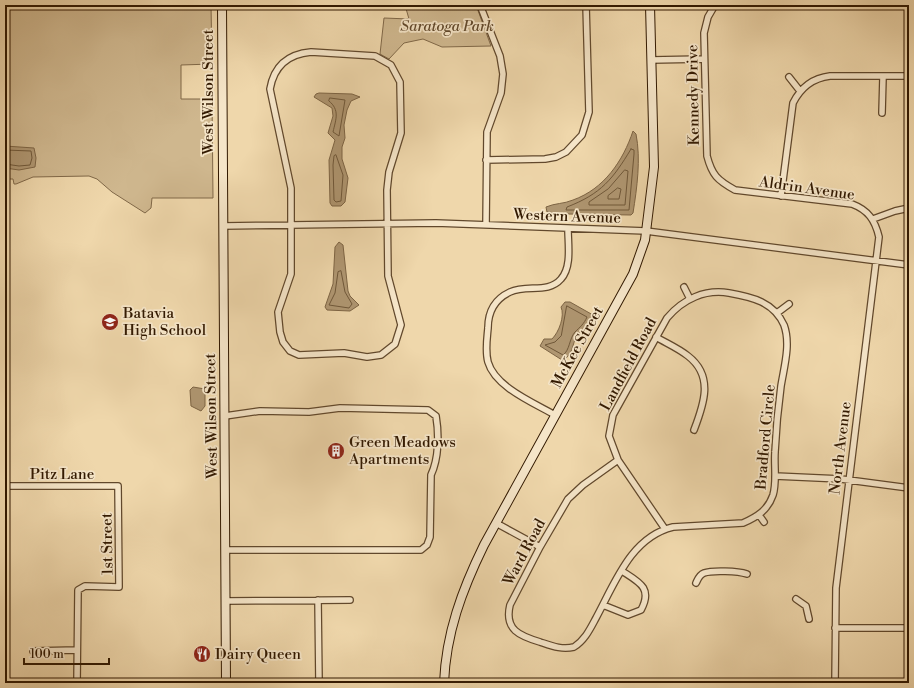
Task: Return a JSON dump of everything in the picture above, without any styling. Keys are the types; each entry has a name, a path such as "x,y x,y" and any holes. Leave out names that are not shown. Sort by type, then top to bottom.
{"street":[{"name":"West Wilson Street","path":"222,5 226,683"},
{"path":"480,5 500,56 503,74 501,93 487,132 486,225"},
{"path":"486,160 545,159 556,157 566,152 582,135 589,112 586,5"},
{"name":"McKee Street","path":"444,683 448,641 459,600 496,523 633,274 645,240 654,167 650,5"},
{"name":"Kennedy Drive","path":"715,5 708,17 704,33 706,156 711,171 721,183"},
{"path":"311,52 368,54 384,60 391,65 400,82 402,123 399,143 387,181 387,224 388,276 401,325 395,344 386,352 375,356 344,353 303,355 290,350 283,342 280,332 278,312 291,274 290,177 270,89 274,74 283,62 296,54 311,52"},
{"path":"651,60 704,60"},
{"path":"781,196 793,103 800,91 807,84 822,77 909,76"},
{"path":"789,77 800,91"},
{"path":"882,113 883,77"},
{"name":"Aldrin Avenue","path":"721,183 735,190 852,204 866,211 873,219"},
{"path":"873,219 895,211 909,208"},
{"name":"North Avenue","path":"835,683 836,588 848,480 879,237 873,219"},
{"name":"Western Avenue","path":"223,226 291,224 486,225 646,231 909,265"},
{"path":"555,415 505,385 496,376 487,358 488,325 492,308 508,293 520,289 548,288 553,286 562,278 567,264 568,229"},
{"path":"684,287 690,299"},
{"name":"Landfield Road","path":"665,529 618,460 609,436 613,415 656,337 673,310 690,299 714,293 751,297 767,304 777,314"},
{"path":"777,314 789,304"},
{"name":"Bradford Circle","path":"759,515 766,509 773,495 776,431 787,342 784,325 777,314"},
{"path":"656,337 689,356 703,377 706,395 694,430"},
{"path":"225,416 260,411 309,412 340,408 428,410 436,416 437,445 435,465 431,475 430,537 427,545 421,550 226,550"},
{"name":"Ward Road","path":"603,605 582,641 574,647 561,648 519,635 512,628 508,613 514,596 568,499 583,485 618,460"},
{"path":"775,476 848,480 909,488"},
{"name":"Pitz Lane","path":"5,486 118,486"},
{"name":"1st Street","path":"77,683 78,590 85,586 119,587 118,486"},
{"path":"622,571 641,584 646,592 646,600 641,610 628,615 603,605 629,557 641,544 665,529 687,525 743,522 759,515 764,522"},
{"path":"496,523 540,547"},
{"path":"696,583 699,576 704,573 740,572 747,574"},
{"path":"796,599 806,606 809,619"},
{"path":"318,600 319,683"},
{"path":"226,601 350,600"},
{"path":"835,628 909,628"},
{"path":"33,651 77,650"}],"green space":[{"path":"5,5 211,5 212,64 181,65 181,99 212,99 213,198 152,198 151,208 145,213 112,192 97,179 89,176 33,177 16,184 14,184 13,179 5,179"},
{"name":"Saratoga Park","path":"405,5 476,5 491,46 442,47 423,39 404,43 389,59 380,54 384,18 409,19"}],"water":[{"path":"319,93 352,94 360,97 351,101 347,110 344,125 345,138 342,147 342,159 348,178 345,202 341,206 332,206 330,203 329,160 335,140 328,133 333,116 332,108 314,97"},
{"path":"633,131 636,134 638,163 637,184 633,213 631,215 568,214 547,212 546,207 570,201 584,195 603,181 611,173 624,153"},
{"path":"5,146 34,148 36,158 35,167 19,170 5,168"},
{"path":"339,242 343,245 348,291 350,296 359,305 350,311 327,310 325,307 333,284 335,247"},
{"path":"565,302 570,302 593,315 575,339 568,356 562,360 540,346 544,339 552,339 557,332 562,319 561,307"},
{"path":"193,387 205,389 205,406 201,411 191,406 190,390"}],"place":[{"name":"Batavia High School","path":"110,322"},
{"name":"Green Meadows Apartments","path":"336,451"},
{"name":"Dairy Queen","path":"202,654"}]}
